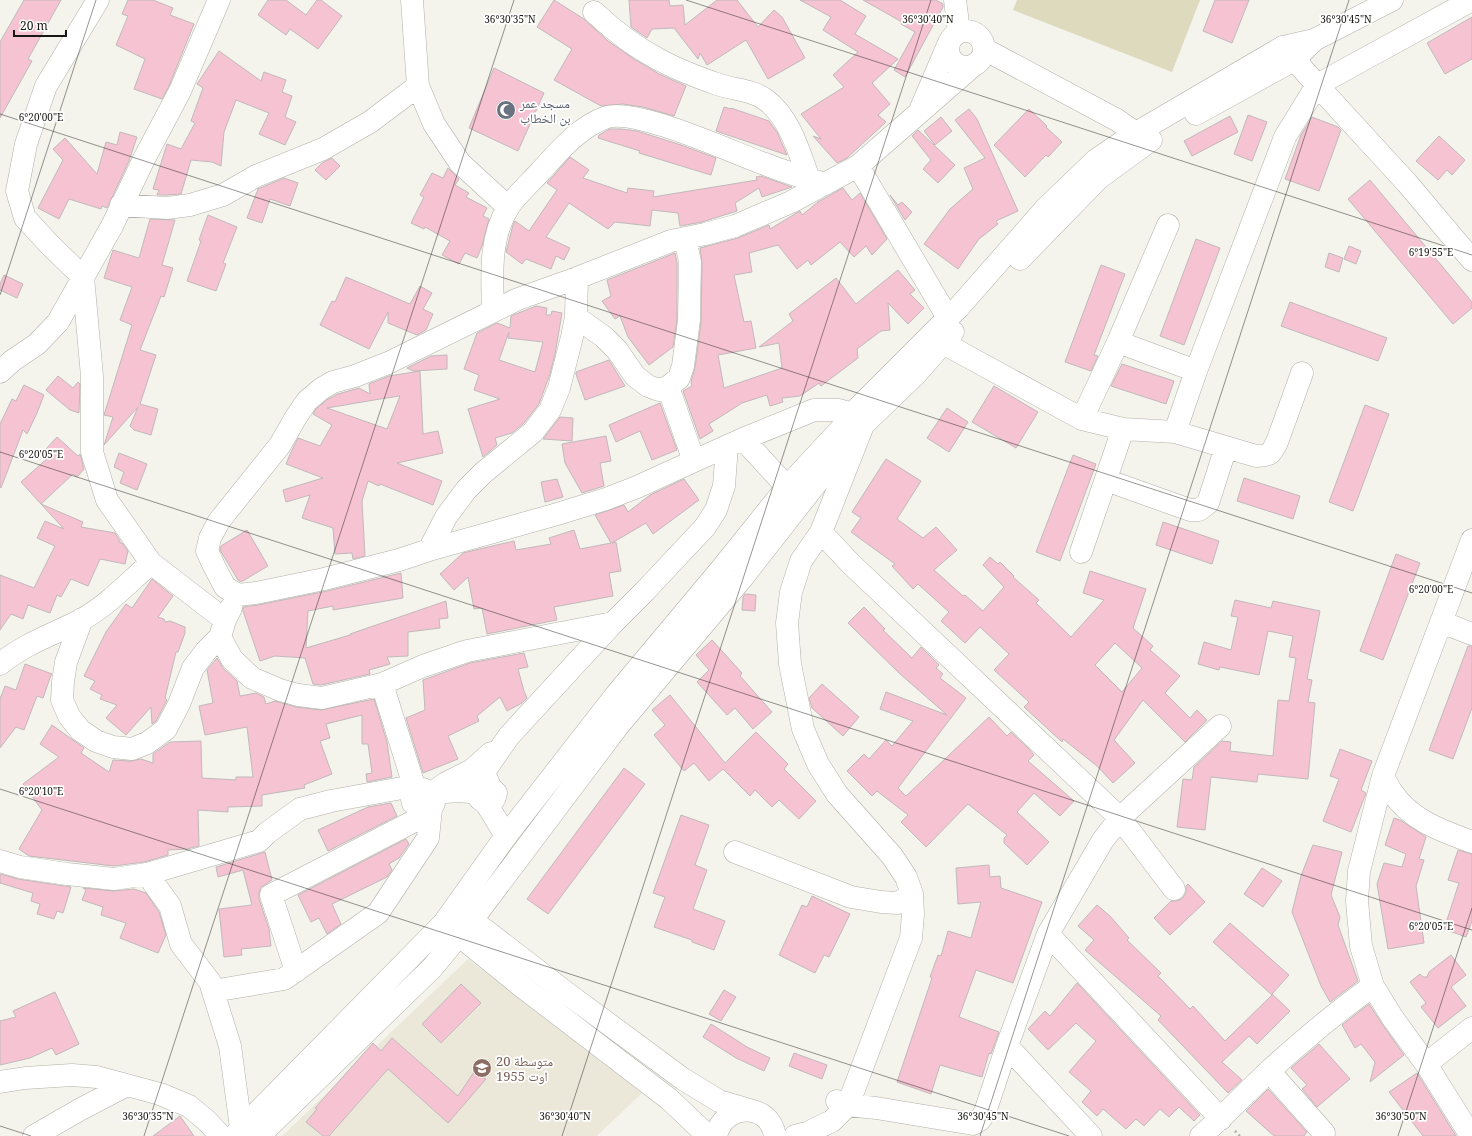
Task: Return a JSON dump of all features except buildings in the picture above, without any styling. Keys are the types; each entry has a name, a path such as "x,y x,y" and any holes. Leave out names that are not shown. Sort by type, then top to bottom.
{"street":[{"path":"98,0 46,86 26,144 17,191 25,218 50,245 83,276 92,376 92,452 107,500 150,564 222,628 232,659 252,678 280,690 298,695 322,698 382,684 423,666 467,651 613,623"},
{"path":"0,372 12,361 37,344 58,322 112,226 121,205 180,91 219,0"},
{"path":"412,0 418,86 434,124 460,163 508,207"},
{"path":"955,0 954,38 948,51 953,62 964,67 970,66 980,57"},
{"path":"1176,432 1196,371 1285,137 1317,85 1472,0"},
{"path":"245,1133 432,968 506,836 615,696 722,568 787,487 858,419 937,339 994,286 1099,178 1141,139 1219,83 1289,54 1386,2"},
{"path":"594,12 613,30 657,59 723,87 750,92 766,100 780,114 817,182"},
{"path":"858,419 839,410 814,410 735,442 637,487 606,499 399,560 324,579 256,593 238,595 225,587 207,551 210,538 219,521 280,445 296,417 307,402 321,389 333,382 388,364 518,299 577,278 671,241 735,226 791,202 817,182 858,166 919,113 980,57 981,38 977,34 965,30 954,38 919,113"},
{"path":"1289,54 1406,183 1472,260"},
{"path":"980,57 1117,120 1141,139"},
{"path":"121,205 167,208 190,205 223,195 256,176 323,150 370,122 418,86"},
{"path":"493,311 493,254 499,226 508,207 559,151 580,132 593,123 608,117 622,115 648,121 817,182"},
{"path":"937,339 948,318 1046,208 1096,160 1132,136 1141,139"},
{"path":"858,166 948,318"},
{"path":"1082,419 1118,342 1168,225"},
{"path":"576,317 604,337 617,350 634,376 648,386 659,390 668,387 679,378 683,366 689,320 690,262 685,238"},
{"path":"429,550 446,517 466,490 483,473 533,432 550,410 559,388 572,337 576,317 577,278"},
{"path":"937,339 1082,419 1123,429 1176,432 1256,456 1266,456 1271,452 1277,442 1302,373"},
{"path":"1118,342 1196,371"},
{"path":"668,387 694,461"},
{"path":"795,1136 807,1133 839,1109 911,938 912,904 906,877 892,856 837,794 818,764 803,729 790,664 787,623 791,592 801,561 821,532 858,419"},
{"path":"457,921 743,577 858,419"},
{"path":"1081,552 1123,429"},
{"path":"735,442 787,487"},
{"path":"213,991 284,979 378,912 424,810 446,784 472,770 509,736 704,527 716,510 724,486 735,442"},
{"path":"1106,480 1190,510 1200,510 1208,503 1226,447"},
{"path":"821,532 851,564 1120,818 1174,889"},
{"path":"1471,547 1441,622 1384,776 1359,871 1357,901 1361,946 1373,986 1392,1017 1426,1064 1471,1136"},
{"path":"0,664 7,658 82,619 105,604 150,564"},
{"path":"82,619 66,662 62,700 69,716 80,730 96,740 113,747 132,750 147,743 166,729 179,704 193,668 222,628 238,595"},
{"path":"1441,622 1472,634"},
{"path":"382,684 424,810"},
{"path":"839,1109 876,1108 973,1124 980,1120 985,1112 1007,1046 1048,934 1103,840 1120,818 1220,726"},
{"path":"506,836 486,790 509,736"},
{"path":"1384,776 1391,792 1410,813 1420,820 1472,842"},
{"path":"0,861 20,867 114,879 147,874 182,865 259,841 267,833 300,809 331,801 402,788 424,810"},
{"path":"296,971 271,894 459,791 486,790 525,813"},
{"path":"735,852 851,897 881,902 912,904"},
{"path":"147,874 170,906 181,944 210,982 230,1046 245,1133"},
{"path":"457,921 568,994 683,1079 719,1101 753,1111 762,1116 770,1123 774,1136"},
{"path":"457,921 520,986 669,1099 708,1136"},
{"path":"1048,934 1221,1118"},
{"path":"1201,1136 1269,1071 1346,1005 1373,986"},
{"path":"1426,1064 1472,1028"},
{"path":"1007,1046 1091,1136"},
{"path":"1269,1071 1324,1133"},
{"path":"0,1082 25,1078 72,1075 97,1077 160,1094 189,1106 207,1121 221,1136"},
{"path":"34,1136 127,1085"},
{"path":"716,1136 718,1128 724,1120 733,1113 743,1110 753,1111"}],"shaded area":[{"path":"1017,0 1200,0 1172,72 1013,10"},
{"name":"متوسطة 20 اوت 1955","path":"468,959 642,1093 597,1136 282,1136"}],"place":[{"name":"مسجد عمر بن الخطاب","path":"506,110"},
{"name":"متوسطة 20 اوت 1955","path":"482,1068"}]}
